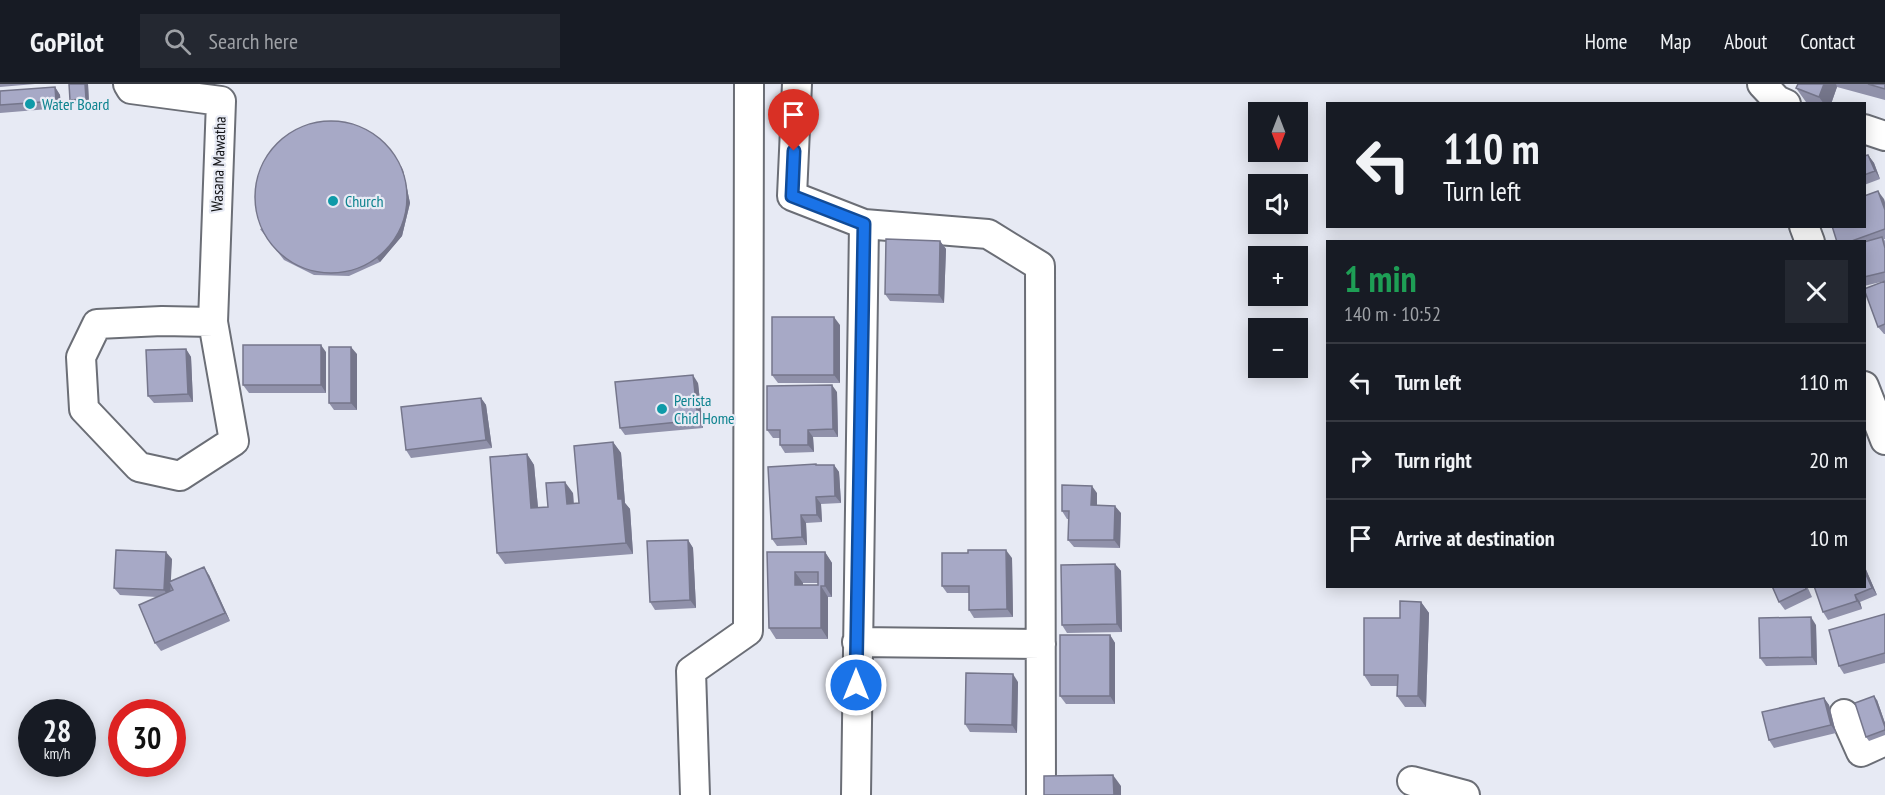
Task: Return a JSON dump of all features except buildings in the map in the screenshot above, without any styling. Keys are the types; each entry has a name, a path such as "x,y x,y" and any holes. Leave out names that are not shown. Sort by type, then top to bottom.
{"street":[{"name":"Wasana Mawatha","path":"128,84 131,89 220,101 213,322"},
{"path":"695,795 691,671 748,631 749,84"},
{"path":"797,84 792,196 864,224 988,234 1040,266 1041,795"},
{"path":"1866,130 1885,136"},
{"path":"856,795 864,224"},
{"path":"162,321 213,322 234,441 180,476 139,467 84,410 81,357 97,324 162,321"},
{"path":"1866,391 1885,440"},
{"path":"857,642 1041,644"},
{"path":"1844,714 1862,752 1885,741"},
{"path":"1412,781 1465,795"}],"place":[{"name":"Water Board","path":"30,104"},
{"name":"Church","path":"333,201"},
{"name":"Perista Chid Home","path":"662,409"}],"route":[{"path":"794,151 792,196 864,224 856,685"}]}
